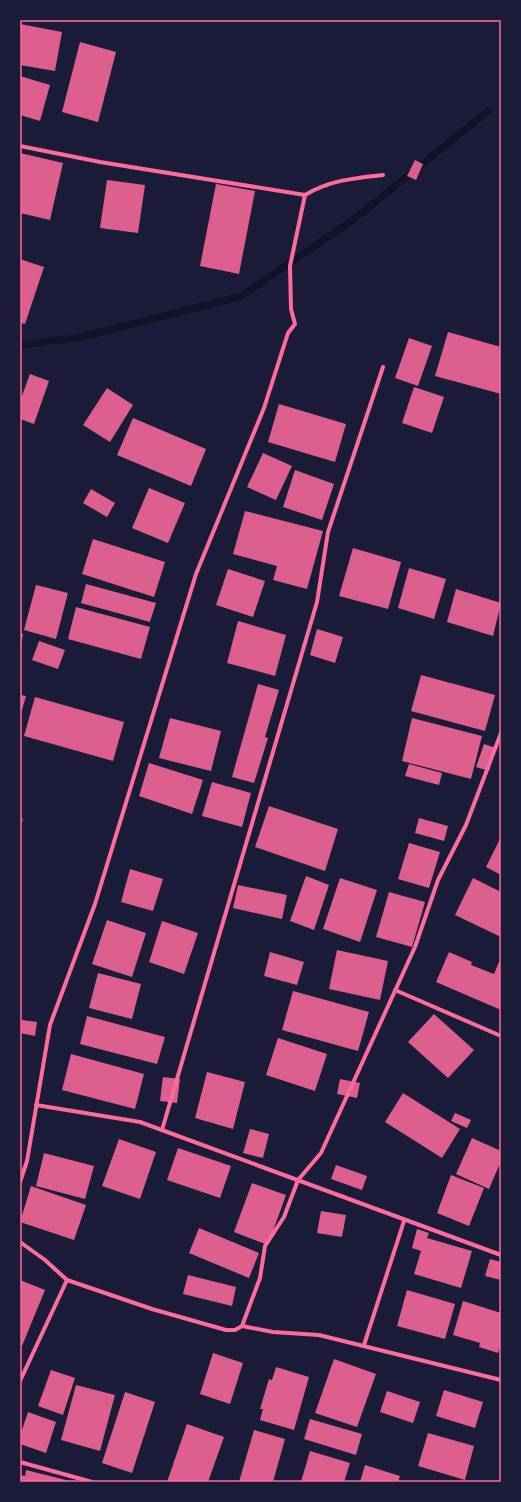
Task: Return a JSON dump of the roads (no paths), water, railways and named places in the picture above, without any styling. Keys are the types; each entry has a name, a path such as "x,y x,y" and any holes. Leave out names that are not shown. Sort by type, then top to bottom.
{"street":[{"path":"20,146 100,162 305,195 318,187 340,180 383,175"},
{"path":"20,1182 27,1161 50,1025 95,904 196,574 264,408 288,333 295,326 291,309 290,266 305,195"},
{"path":"162,1130 317,602 328,532 383,367"},
{"path":"20,1242 45,1260 67,1280 152,1308 226,1330 235,1330 242,1326 260,1278 265,1246 284,1217 298,1180 321,1153 415,946 438,880 466,825 501,733"},
{"path":"395,990 501,1036"},
{"path":"36,1105 140,1122 404,1221 501,1255"},
{"path":"364,1345 404,1221"},
{"path":"20,1381 67,1280"},
{"path":"242,1326 273,1332 319,1334 501,1380"},
{"path":"20,1462 92,1482"}],"waterway":[{"path":"20,345 82,337 241,296 353,220 488,111"}]}
